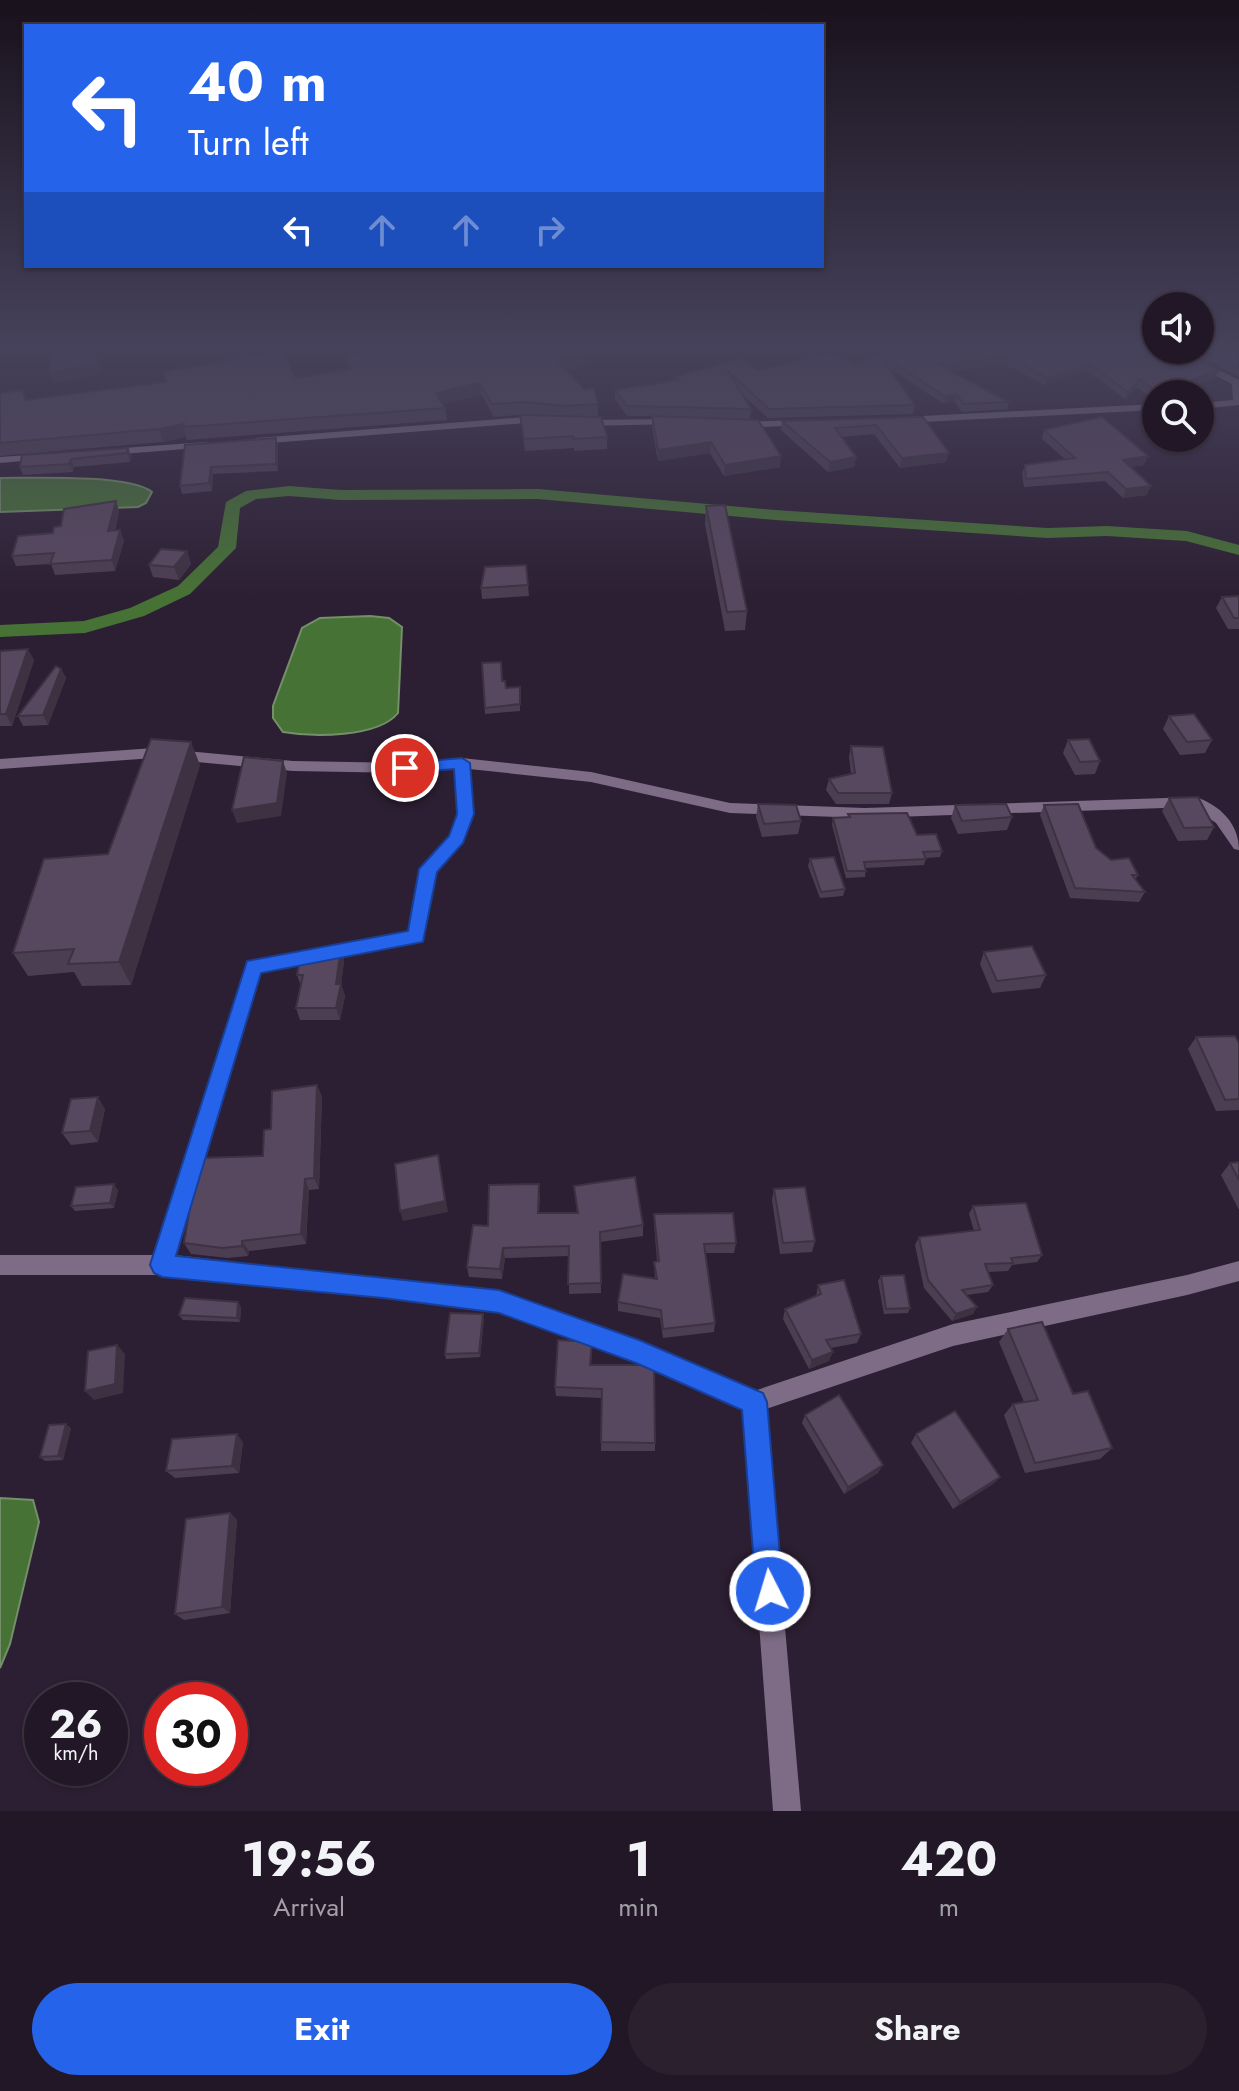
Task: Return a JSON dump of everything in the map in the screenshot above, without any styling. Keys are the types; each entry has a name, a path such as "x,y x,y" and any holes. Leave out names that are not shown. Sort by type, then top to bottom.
{"street":[{"path":"244,442 417,429"},
{"path":"96,453 213,445"},
{"path":"0,460 55,456"},
{"path":"0,764 154,753 293,766 405,768 462,763 591,777 730,808 865,813 1196,802 1221,819 1239,845"},
{"path":"162,1265 254,967 416,937 428,869 456,839 465,814 462,763"},
{"path":"0,1265 162,1265 396,1288 499,1302 639,1352 754,1402 953,1335 1239,1271"},
{"path":"754,1402 787,1811"}],"shaded area":[{"path":"0,478 102,480 140,486 152,492 146,503 138,507 0,512"},
{"path":"320,618 389,618 402,627 398,713 376,727 344,734 283,732 273,718 273,706 302,628"},
{"path":"0,1498 33,1500 39,1522 10,1644 0,1668"}],"building":[{"path":"0,429 161,429 159,429 0,443"},
{"path":"522,429 604,429 607,437 574,439 573,436 524,439"},
{"path":"654,429 763,429 781,456 725,465 711,442 658,450"},
{"path":"791,429 835,429 856,457 830,462"},
{"path":"879,429 931,429 949,453 902,458"},
{"path":"1116,429 1148,456 1123,460 1151,486 1126,489 1108,472 1026,479 1025,465 1075,458 1044,430"},
{"path":"276,438 276,464 211,467 209,483 180,486 185,445"},
{"path":"128,448 127,453 71,459 69,464 20,467 22,455"},
{"path":"116,501 108,531 120,530 112,560 50,564 54,553 12,556 18,536 53,533 54,527 61,526 64,509"},
{"path":"725,505 747,611 727,612 706,506"},
{"path":"161,549 187,551 174,567 149,565"},
{"path":"526,565 528,585 481,588 485,567"},
{"path":"1239,596 1239,618 1234,618 1222,597"},
{"path":"28,649 6,714 0,714 0,651"},
{"path":"501,662 502,681 505,681 506,688 520,687 520,704 485,708 482,663"},
{"path":"56,666 61,669 43,715 18,716"},
{"path":"1194,714 1212,740 1187,742 1169,716"},
{"path":"151,739 191,742 119,962 68,964 74,949 13,953 44,859 108,854"},
{"path":"1089,739 1100,761 1080,762 1068,740"},
{"path":"851,746 883,747 892,793 838,793 829,779 855,773"},
{"path":"244,757 283,761 277,803 232,810"},
{"path":"1198,797 1214,827 1184,828 1169,798"},
{"path":"758,804 796,805 801,821 764,824"},
{"path":"1006,804 1012,817 962,821 955,805"},
{"path":"1078,804 1096,848 1111,860 1129,858 1138,875 1132,875 1145,892 1075,888 1044,805"},
{"path":"907,813 917,835 936,834 942,851 923,852 926,859 864,862 866,871 847,871 833,818 850,817 848,814"},
{"path":"834,857 845,889 821,892 810,859"},
{"path":"1032,946 1046,975 997,981 984,952"},
{"path":"341,948 336,984 341,984 336,1008 296,1008 303,975 297,975 301,954"},
{"path":"1235,1036 1239,1043 1239,1099 1225,1100 1196,1037"},
{"path":"317,1085 314,1178 305,1179 301,1234 242,1241 242,1246 222,1248 184,1243 198,1158 263,1156 264,1130 271,1129 272,1091"},
{"path":"98,1097 90,1131 62,1133 71,1099"},
{"path":"438,1155 445,1201 400,1211 395,1164"},
{"path":"1239,1162 1239,1180 1230,1163"},
{"path":"635,1177 643,1225 600,1232 601,1283 568,1284 569,1246 503,1248 500,1269 467,1267 473,1225 488,1226 489,1185 539,1184 538,1213 578,1213 574,1186"},
{"path":"114,1184 110,1203 71,1206 76,1187"},
{"path":"805,1187 815,1241 783,1243 774,1189"},
{"path":"1026,1203 1042,1255 1011,1258 1013,1263 985,1264 993,1285 962,1290 977,1307 956,1314 928,1280 919,1237 980,1230 973,1206"},
{"path":"733,1213 736,1243 704,1244 715,1323 663,1329 661,1310 618,1302 623,1274 657,1279 654,1262 659,1261 654,1214"},
{"path":"904,1275 910,1308 886,1309 881,1276"},
{"path":"844,1280 861,1334 826,1340 833,1352 812,1360 785,1309 821,1294 818,1285"},
{"path":"185,1298 238,1302 237,1318 179,1315"},
{"path":"450,1313 483,1314 479,1353 445,1354"},
{"path":"1042,1322 1073,1394 1088,1391 1112,1448 1035,1463 1013,1404 1038,1400 1008,1329"},
{"path":"558,1340 592,1342 590,1365 654,1365 655,1443 601,1442 602,1389 555,1387"},
{"path":"117,1345 115,1384 85,1391 88,1351"},
{"path":"839,1395 883,1465 848,1487 805,1415"},
{"path":"955,1411 1000,1477 960,1502 916,1434"},
{"path":"66,1424 58,1456 40,1457 49,1425"},
{"path":"237,1434 232,1466 166,1471 172,1439"},
{"path":"230,1513 222,1607 175,1614 186,1519"}],"waterway":[{"path":"0,631 85,627 137,612 184,590 227,548 232,506 252,494 289,491 341,495 538,494 775,515 1047,533 1107,531 1187,536 1239,550"}],"route":[{"path":"405,768 462,763 465,814 456,839 428,869 416,937 254,967 162,1265 499,1302 639,1352 754,1402 770,1591"}]}
